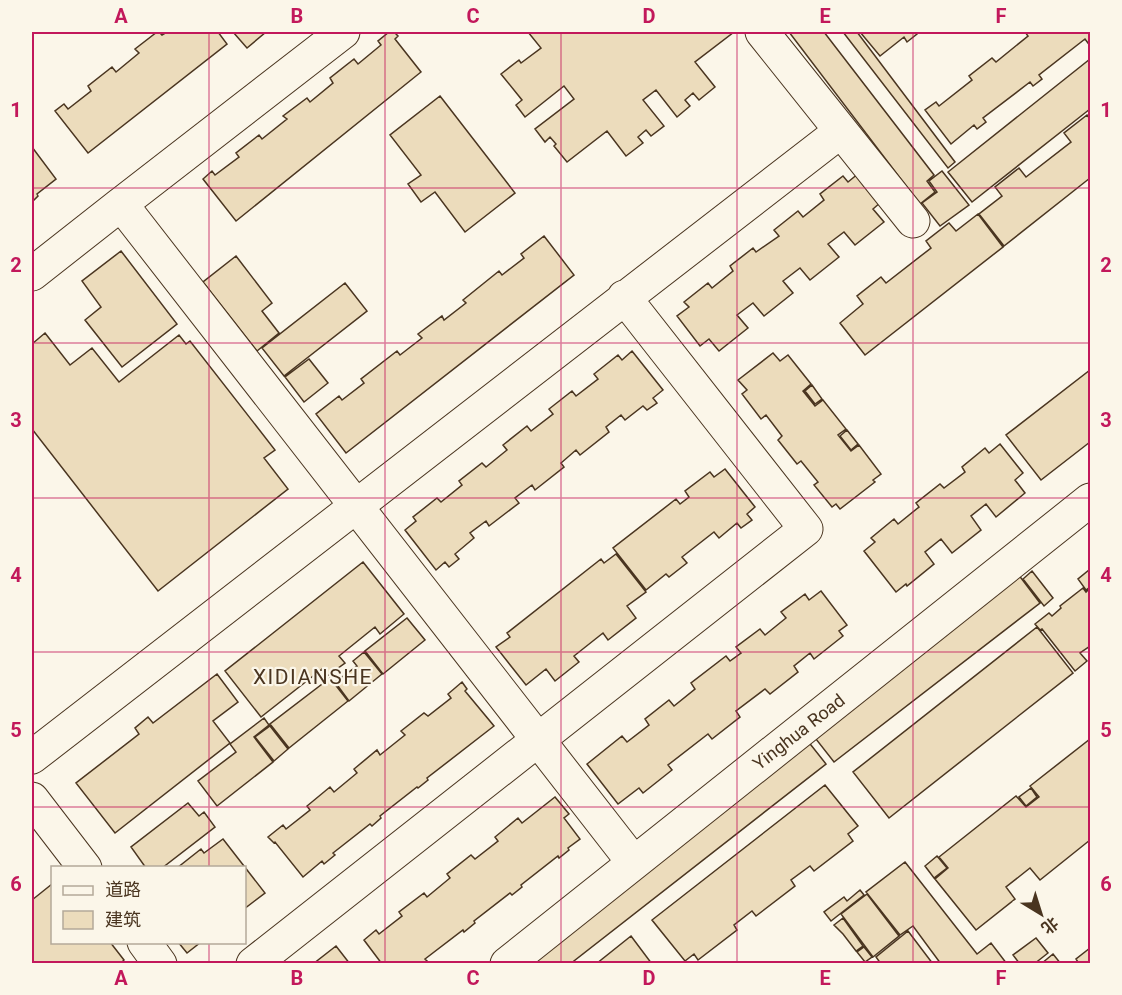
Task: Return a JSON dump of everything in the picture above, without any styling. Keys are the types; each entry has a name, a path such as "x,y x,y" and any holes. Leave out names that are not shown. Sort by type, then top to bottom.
{"street":[{"path":"32,274 343,32"},
{"path":"762,32 913,221"},
{"path":"32,757 841,131"},
{"path":"121,204 634,863"},
{"path":"253,963 806,529 624,297"},
{"name":"Yinghua Road","path":"507,963 1090,500"},
{"path":"32,799 84,866"},
{"path":"146,944 160,963"}],"building":[{"path":"157,32 162,35 167,32 218,32 227,44 88,153 55,111 64,104 68,109 91,91 88,86 112,67 116,72 139,53 135,49"},
{"path":"233,32 266,32 247,48"},
{"path":"389,32 394,32 398,36 395,39 421,72 236,221 203,179 212,171 215,175 239,157 236,153 259,135 262,139 287,119 283,116 307,98 310,102 333,83 330,78 354,59 358,64 381,45 378,41"},
{"path":"528,32 734,32 695,62 715,87 699,100 693,93 685,100 690,106 677,117 656,90 643,100 664,126 651,136 646,130 638,137 643,143 626,156 607,131 567,162 550,137 545,142 535,129 574,99 564,86 525,117 516,105 522,100 501,74 519,60 521,63 541,48"},
{"path":"789,32 824,32 934,175 927,181 935,192 915,208 905,195 910,191"},
{"path":"843,32 857,32 955,162 948,168"},
{"path":"860,32 916,32 917,34 907,42 904,37 880,56"},
{"path":"1025,32 1090,32 1090,41 1088,43 1085,39 1039,75 1042,79 1033,86 1030,82 983,118 986,122 977,129 974,125 951,144 925,110 936,102 939,106 972,80 969,76 992,58 996,62 1028,36"},
{"path":"1090,59 1090,109 972,202 948,172"},
{"path":"440,96 515,193 465,232 435,192 421,202 408,184 421,175 390,135"},
{"path":"1087,115 1090,119 1090,178 1004,246 979,214 1002,196 995,187 1019,168 1026,177 1071,142 1064,133"},
{"path":"32,147 56,179 37,194 38,196 32,202"},
{"path":"942,171 969,205 940,226 922,203 937,192 929,181"},
{"path":"859,173 881,202 873,209 884,222 855,245 844,232 828,244 839,257 810,280 800,268 783,281 793,293 764,316 753,303 737,315 748,328 719,351 709,339 700,346 677,316 689,307 684,302 708,283 712,288 733,271 730,266 753,248 756,252 779,236 774,230 798,211 803,217 824,200 820,194 843,176 848,182"},
{"path":"978,214 1003,247 865,355 840,323 863,304 857,296 881,277 886,283 931,248 926,241 949,223 956,231"},
{"path":"544,236 574,275 346,453 316,414 339,396 342,400 364,383 361,379 397,351 400,355 422,338 418,334 442,316 444,320 466,303 463,300 499,271 502,275 524,258 521,254"},
{"path":"121,251 177,324 122,367 85,320 101,307 82,281"},
{"path":"236,256 272,303 262,311 279,333 257,351 203,282"},
{"path":"345,283 367,311 284,376 262,348"},
{"path":"45,333 70,365 92,348 119,382 179,335 186,344 190,341 275,450 264,458 288,489 158,591 32,429 32,344"},
{"path":"632,351 663,390 653,398 657,403 647,410 643,406 625,420 621,415 606,427 609,432 580,455 576,450 561,463 564,467 535,490 532,485 515,498 519,503 489,526 486,521 470,533 474,538 455,554 459,559 449,567 445,562 436,570 405,530 416,521 413,517 437,498 441,502 462,485 459,481 482,463 486,467 507,450 503,445 527,426 531,431 553,414 549,409 572,391 576,396 598,379 594,374 618,355 622,360"},
{"path":"773,353 780,361 788,355 811,384 803,391 815,406 823,400 846,429 838,435 851,451 859,445 881,474 873,480 875,482 840,509 836,504 832,507 814,485 818,482 801,461 797,464 778,440 782,436 766,415 761,419 742,394 747,390 738,380"},
{"path":"309,359 328,383 304,402 285,377"},
{"path":"1090,370 1090,442 1041,480 1006,435"},
{"path":"812,385 822,399 815,404 805,391"},
{"path":"847,430 858,444 851,450 840,436"},
{"path":"1000,444 1023,473 1015,480 1025,493 996,517 986,504 971,516 981,530 952,553 941,539 925,552 934,564 896,592 864,551 875,542 871,538 894,519 898,524 919,507 916,503 940,484 944,488 965,472 962,467 985,448 989,453"},
{"path":"725,469 755,507 747,514 752,520 741,528 737,523 719,538 714,532 682,557 687,563 669,577 666,574 646,590 613,548 676,499 680,504 689,497 685,491 710,472 714,477"},
{"path":"616,554 646,592 627,606 636,618 608,640 603,633 574,656 579,662 555,681 546,669 526,685 496,647 510,637 507,633 601,559 604,563"},
{"path":"363,562 404,614 380,634 375,627 339,656 345,663 327,676 322,669 261,717 225,671"},
{"path":"1089,570 1090,587 1086,590 1078,579"},
{"path":"1032,571 1053,598 1044,606 1023,579"},
{"path":"1018,574 1040,603 834,762 812,734"},
{"path":"1083,588 1086,592 1090,588 1090,646 1080,653 1087,661 1075,671 1042,629 1040,630 1035,624 1049,613 1052,616 1061,608 1060,606"},
{"path":"821,591 847,625 839,631 843,636 814,659 810,653 794,666 798,672 770,694 765,689 736,711 740,717 712,739 708,734 668,765 672,770 643,793 639,788 618,804 587,764 622,736 627,742 649,725 645,719 669,700 674,706 695,689 691,683 726,656 730,661 741,653 736,647 760,629 765,635 786,618 781,612 805,594 809,600"},
{"path":"407,618 425,640 383,674 365,651"},
{"path":"1037,627 1073,673 889,818 853,772"},
{"path":"364,652 382,674 349,701 335,682 357,666 353,661"},
{"path":"217,674 238,702 213,721 230,743 115,833 76,783 139,734 135,728 148,717 153,723"},
{"path":"330,678 348,701 289,748 270,724"},
{"path":"462,682 467,689 465,691 494,726 380,816 381,818 372,826 370,824 333,853 335,855 324,864 322,861 303,877 275,842 268,837 283,825 286,829 310,810 307,806 330,787 334,792 357,773 354,769 377,750 380,755 405,735 401,731 424,713 428,716 451,698 448,694"},
{"path":"264,718 269,725 254,737 273,762 217,806 198,781 236,752 230,744"},
{"path":"270,726 288,749 274,761 255,737"},
{"path":"1090,739 1090,840 1040,880 1030,868 1006,887 1015,899 976,930 935,879 948,868 939,857 1016,796 1026,807 1039,797 1030,786"},
{"path":"807,740 826,764 570,964 520,964"},
{"path":"825,785 858,826 848,834 853,841 814,871 810,866 791,880 795,886 756,916 752,911 734,925 737,930 698,960 694,954 685,961 652,920"},
{"path":"1031,788 1037,797 1026,806 1019,797"},
{"path":"555,797 569,814 564,818 580,839 568,848 569,850 521,885 522,887 512,895 510,893 474,921 475,923 464,932 463,930 425,959 427,961 423,964 382,964 364,940 376,930 379,934 402,916 399,912 424,893 427,897 450,878 447,874 471,855 475,859 498,841 495,837 518,818 522,823"},
{"path":"188,803 199,816 204,812 215,827 165,866 145,866 131,847"},
{"path":"223,839 244,866 180,866 201,849 204,853"},
{"path":"937,856 947,868 934,878 925,866"},
{"path":"905,862 977,954 991,943 1007,964 941,964 913,926 900,935 866,892"},
{"path":"246,869 265,893 246,907"},
{"path":"51,885 51,944 112,944 124,960 120,964 32,964 32,900"},
{"path":"860,890 864,895 831,921 824,912 844,897 847,901"},
{"path":"867,894 899,936 873,957 841,914"},
{"path":"843,918 863,946 856,951 834,925"},
{"path":"908,931 933,964 881,964 876,957"},
{"path":"631,936 652,964 596,964"},
{"path":"1036,938 1048,953 1034,964 1020,964 1013,955"},
{"path":"180,944 198,944 187,953"},
{"path":"336,946 350,964 313,964"},
{"path":"864,947 872,957 865,962 857,952"},
{"path":"1090,948 1090,964 1079,964 1076,959"},
{"path":"1053,954 1061,964 1041,964"}],"district":[{"name":"XIDIANSHE","path":"313,677"}]}
